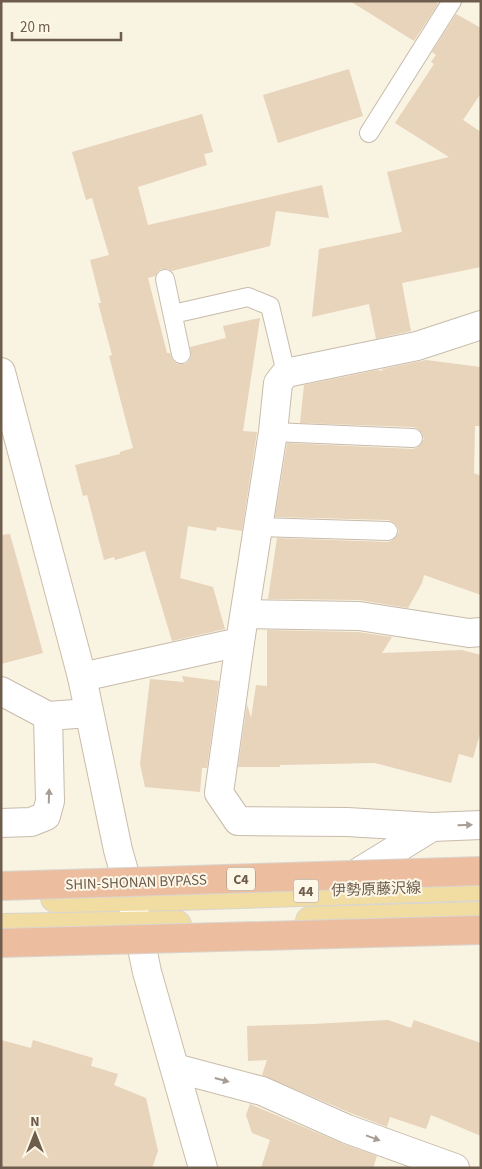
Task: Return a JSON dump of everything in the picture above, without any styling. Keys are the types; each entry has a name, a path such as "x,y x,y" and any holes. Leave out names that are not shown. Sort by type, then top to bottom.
{"highway":[{"name":"SHIN-SHONAN BYPASS","path":"1,886 481,871"},
{"path":"1,943 481,930"}],"main road":[{"name":"伊勢原藤沢線","path":"1,899 481,886"},
{"name":"伊勢原藤沢線","path":"1,928 481,916"}],"street":[{"path":"481,324 417,346 286,372 278,383 273,432 240,642 220,793 238,821 347,822 432,827 481,825"},
{"path":"1,372 82,677 118,850 138,926 147,972 203,1168"},
{"path":"245,614 358,616 469,633 481,632"},
{"path":"82,677 240,642"},
{"path":"1,691 48,716 89,713"},
{"path":"1,823 31,822 46,816 50,801 48,716"},
{"path":"330,890 432,827"},
{"path":"175,1068 262,1091 347,1129 455,1168"}],"lane":[{"path":"370,133 452,1"},
{"path":"165,278 181,354"},
{"path":"173,314 248,297 270,306 286,372"},
{"path":"273,432 413,438"},
{"path":"259,527 388,531"}],"building":[{"path":"350,1 434,1 438,4 414,41"},
{"path":"456,14 481,28 481,93 463,120 481,132 481,267 402,283 411,331 376,339 369,304 312,317 319,249 402,232 387,172 449,157 395,123 434,64 431,62 436,55 432,52"},
{"path":"349,69 363,116 278,143 263,95"},
{"path":"202,114 213,152 204,154 207,165 138,187 148,225 322,185 329,218 276,211 270,246 172,271 162,269 155,276 148,278 167,353 170,353 173,361 177,364 188,362 191,357 190,347 226,338 223,326 260,318 243,431 257,432 242,531 217,527 216,531 188,526 180,578 213,587 225,629 172,641 145,551 115,560 114,557 104,560 87,495 83,496 75,465 120,454 120,452 133,448 109,356 112,355 98,303 101,303 90,260 109,255 92,198 86,200 72,152"},
{"path":"426,360 481,367 481,426 475,426 474,473 481,476 481,595 424,575 422,583 408,608 359,600 268,599 277,538 388,542 393,540 399,532 397,526 388,520 275,517 287,443 413,449 418,447 424,439 422,433 413,427 300,423 304,385 377,370 383,371 382,369"},
{"path":"10,534 43,653 1,664 1,535"},
{"path":"267,630 358,632 392,637 382,653 462,650 481,655 481,730 473,758 459,754 451,783 375,763 238,767 247,704 251,718 256,685 267,686"},
{"path":"182,676 219,681 207,768 202,768 200,792 145,787 140,764 150,679 184,682"},
{"path":"388,1020 411,1028 414,1020 481,1043 481,1136 431,1115 426,1129 390,1117 387,1127 262,1075 267,1060 248,1061 247,1026"},
{"path":"1,1040 31,1048 33,1040 93,1058 91,1066 118,1074 114,1085 146,1098 158,1151 152,1168 1,1168"},
{"path":"250,1104 341,1143 377,1156 373,1168 261,1168 270,1140 252,1133 246,1115"}]}
